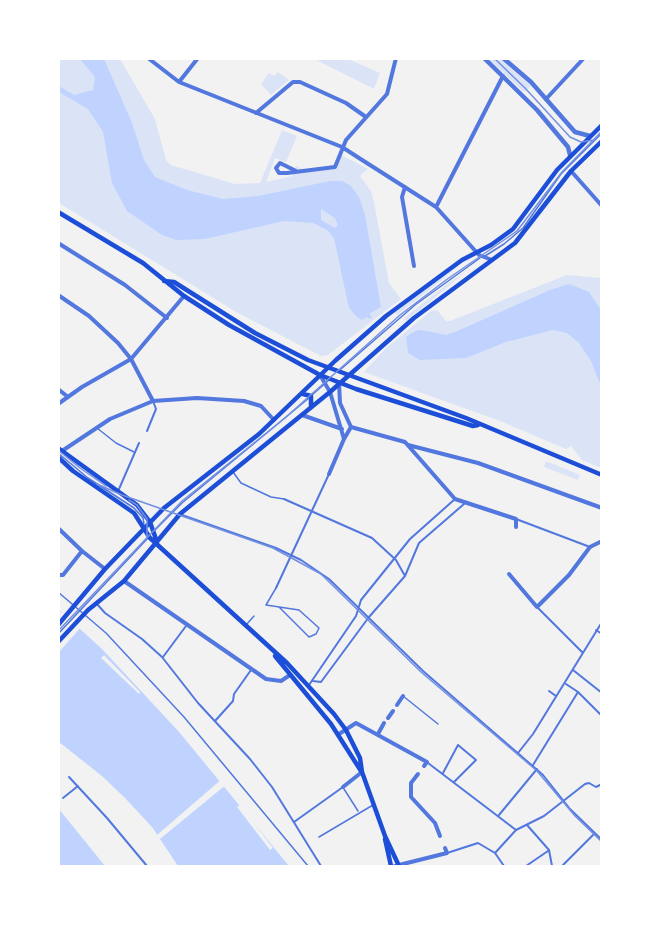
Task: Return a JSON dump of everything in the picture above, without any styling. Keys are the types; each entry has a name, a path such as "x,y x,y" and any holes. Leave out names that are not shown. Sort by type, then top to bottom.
{"main road":[{"path":"58,642 105,569 150,522 274,421 320,375 386,316 476,252 513,229 570,155 602,125"},
{"path":"58,625 82,607 96,603 124,581 180,514 330,392 414,318 515,243 571,171 602,141"},
{"path":"58,212 128,253 184,296 229,325 320,375 473,426 481,424"},
{"path":"164,281 174,282 267,339 324,366 481,424 602,475"},
{"path":"303,394 311,396 311,407"},
{"path":"59,453 137,505 150,522 157,542"},
{"path":"59,453 73,471 128,508 149,536 272,651 311,683 346,730 361,762 362,772 396,866"},
{"path":"272,651 339,734 354,765 362,772"}],"street":[{"path":"148,58 179,82 342,147 436,207 476,252 492,260"},
{"path":"179,82 198,58"},
{"path":"296,171 280,163 276,168 279,173 334,167 342,147 387,94 396,58"},
{"path":"484,58 504,75 562,140 570,155"},
{"path":"503,58 546,99 575,132 590,136"},
{"path":"546,99 584,58"},
{"path":"436,207 504,75"},
{"path":"256,113 293,82 300,82 346,103 366,117"},
{"path":"571,171 602,206"},
{"path":"405,187 402,197 414,266"},
{"path":"58,243 125,285 167,318"},
{"path":"58,295 100,325 131,359 156,409 147,431"},
{"path":"58,404 131,359 184,296"},
{"path":"320,375 330,392 344,439"},
{"path":"339,383 340,403 351,427 399,439 408,445 519,476 602,508"},
{"path":"58,389 68,397"},
{"path":"59,453 96,427 153,401 197,398 244,401 261,406 274,421"},
{"path":"302,415 342,429"},
{"path":"276,588 351,427"},
{"path":"118,492 139,442"},
{"path":"408,445 418,460 455,499 466,505 516,519 590,547"},
{"path":"284,499 372,538 396,560 405,576"},
{"path":"455,499 410,539 396,560 361,600 356,616 314,674 311,683 321,682 369,617 405,576 419,543 466,505"},
{"path":"180,514 290,554 329,579 423,671 537,769 602,840"},
{"path":"516,519 516,527"},
{"path":"58,528 105,569"},
{"path":"537,607 569,575 590,547 602,541"},
{"path":"59,576 82,551"},
{"path":"509,574 556,629 582,652"},
{"path":"124,581 186,626 272,682 281,681 290,675"},
{"path":"96,603 105,613 162,657 255,765 321,867"},
{"path":"518,753 602,622"},
{"path":"162,657 186,626"},
{"path":"552,633 556,629"},
{"path":"596,630 602,634"},
{"path":"215,721 233,701 234,694 251,670"},
{"path":"573,670 602,693"},
{"path":"565,683 579,692 602,716"},
{"path":"549,691 556,696"},
{"path":"532,765 579,692"},
{"path":"397,705 403,696"},
{"path":"388,718 393,711"},
{"path":"339,734 356,723 378,734 443,773 516,830"},
{"path":"378,734 384,723"},
{"path":"443,773 458,745 476,760 454,782"},
{"path":"499,815 537,769"},
{"path":"294,822 362,772"},
{"path":"418,774 410,789 411,797 435,823 440,836"},
{"path":"69,777 147,867"},
{"path":"495,853 516,830 544,816 563,799 589,783 596,787 602,784"},
{"path":"63,798 78,786"},
{"path":"527,825 549,850 552,867"},
{"path":"562,867 596,835"},
{"path":"396,866 446,850 478,843 495,853 504,867"},
{"path":"526,867 549,850"}],"lane":[{"path":"58,634 182,503 311,396 415,305 504,244 522,228 561,174 602,133"},
{"path":"96,427 116,443 135,452"},
{"path":"232,471 241,483 284,499"},
{"path":"276,588 266,604 299,610 319,628 316,634 309,637 279,607"},
{"path":"58,592 106,633 184,717 308,867"},
{"path":"245,626 254,616"},
{"path":"403,696 438,724"},
{"path":"343,788 359,812"},
{"path":"319,837 374,804"}],"shaded area":[{"path":"58,59 120,59 155,119 166,160 171,165 235,184 260,183 282,130 297,136 286,162 275,158 266,182 292,176 296,166 305,170 336,166 341,155 368,169 360,176 371,191 374,202 389,283 401,299 328,355 321,356 238,313 59,203"},
{"path":"314,59 348,59 380,73 374,89"},
{"path":"488,59 500,59 531,86 524,92"},
{"path":"278,72 289,80 271,95 261,84 269,73 274,76"},
{"path":"462,264 397,315 395,313 429,287"},
{"path":"467,271 406,321 404,318"},
{"path":"567,275 601,278 601,468 582,460 571,446 566,449 500,421 364,372 386,348 431,311 437,310 446,321 450,321"},
{"path":"546,461 580,475 578,480 544,467"}],"water":[{"path":"80,59 104,59 132,123 144,160 155,177 187,190 223,199 258,196 330,181 342,181 351,186 359,197 365,215 381,307 369,314 372,317 370,319 367,317 362,320 349,308 334,238 327,230 313,223 284,221 205,239 176,240 162,235 127,211 112,183 103,132 88,109 59,92 59,86 74,95 93,90 95,77","holes":["321,209 335,218 338,225 335,228 321,220"]},
{"path":"569,284 589,292 601,310 601,386 591,361 579,343 567,333 553,330 506,342 466,358 420,360 408,353 406,337 415,331 446,335"},
{"path":"58,609 102,649 180,733 289,866 178,866 152,827 125,798 102,776 59,742"},
{"path":"58,808 84,840 105,866 59,866"}],"pier":[{"path":"63,609 82,626 59,652 59,614"},
{"path":"104,655 140,692 139,694 101,658"},
{"path":"223,778 227,784 160,839 157,835"},
{"path":"240,805 273,848 270,850 237,807"}],"tram line":[{"path":"494,58 570,137 581,142 594,140"},
{"path":"58,631 182,501 285,418 400,315 517,231 562,172 602,131"},
{"path":"58,450 106,486"},
{"path":"97,484 273,548 321,574 421,672 537,771 575,816 602,842"},
{"path":"129,500 137,505 147,519 147,537"}]}
